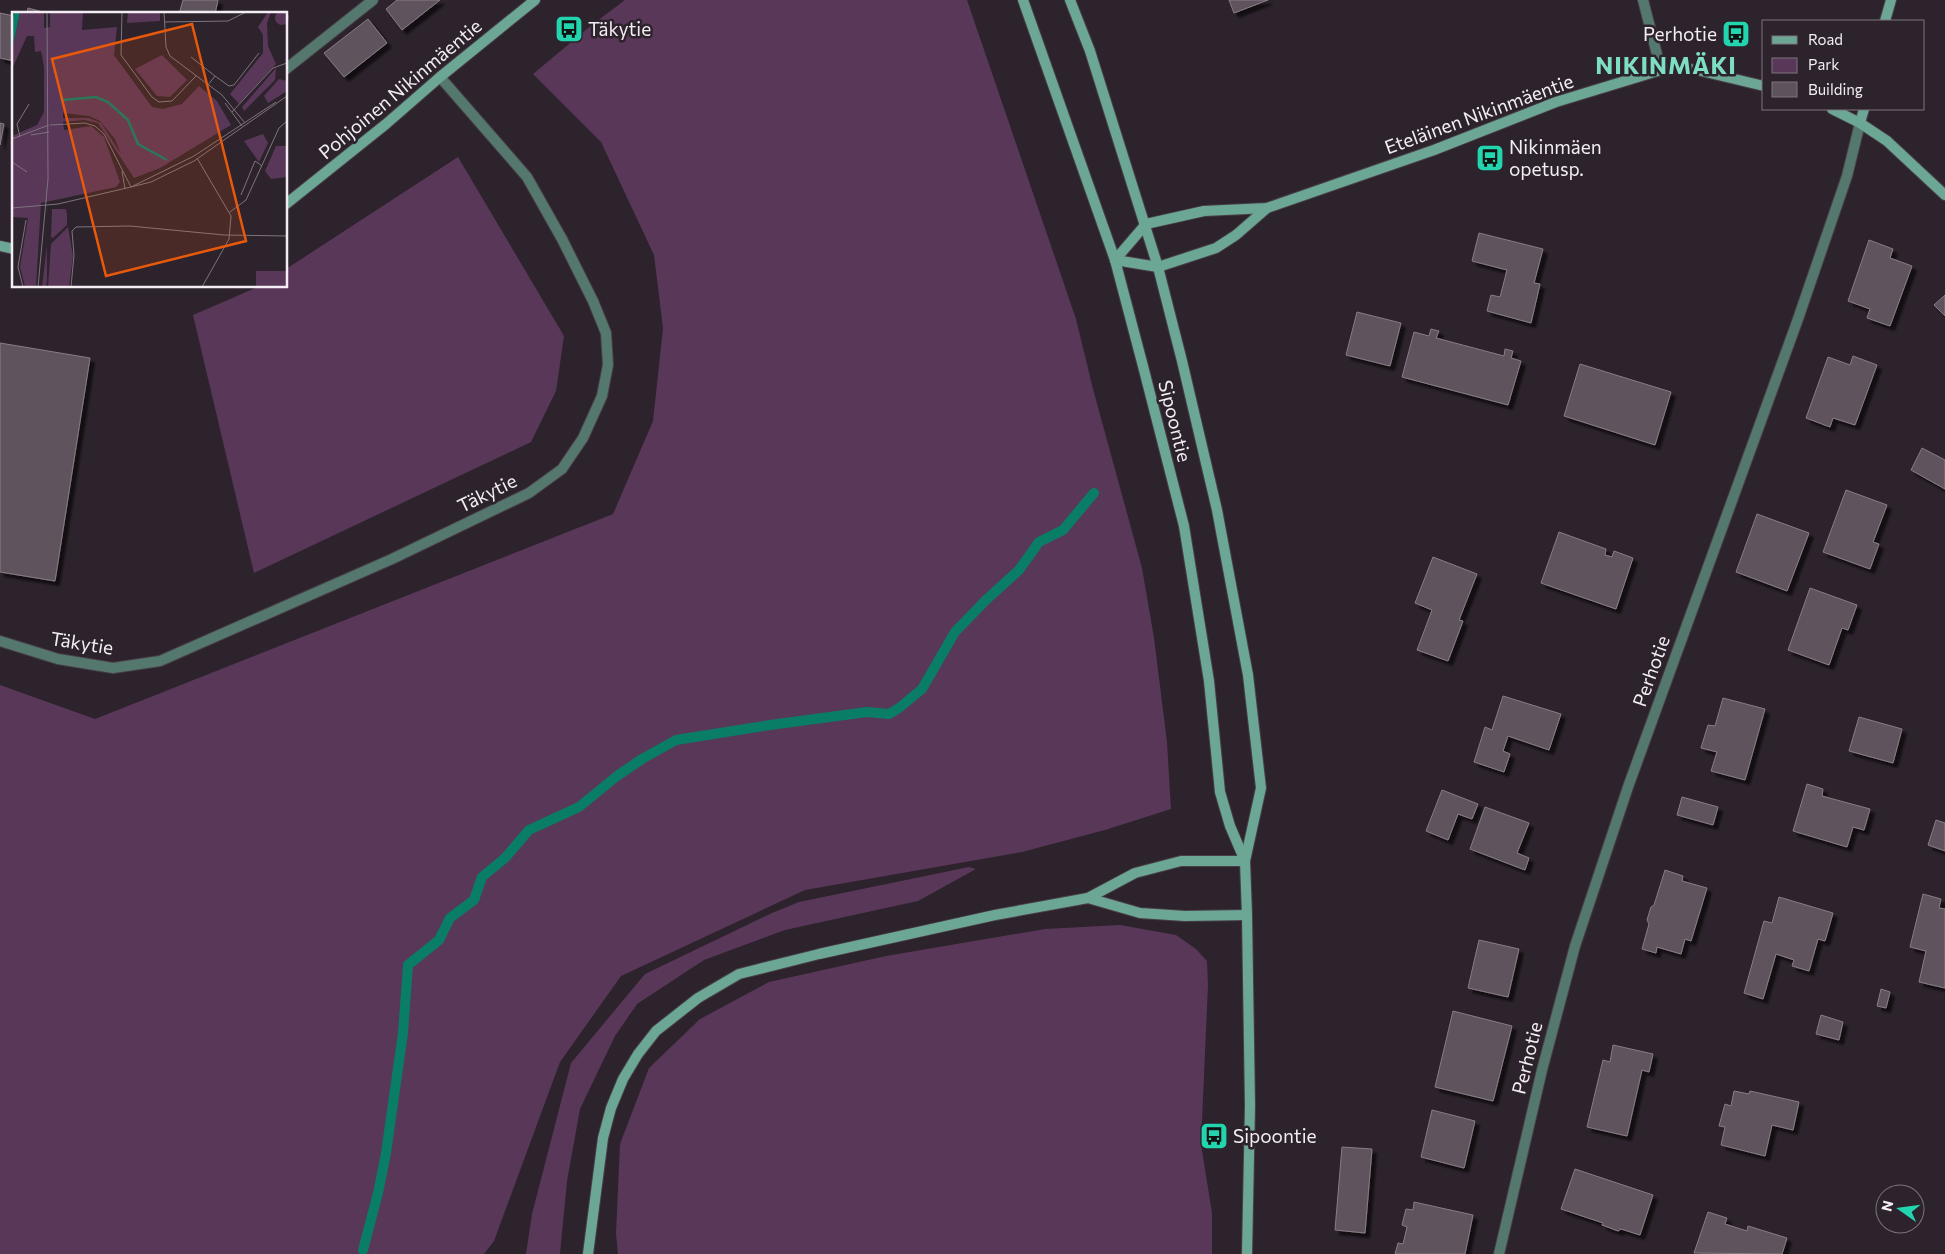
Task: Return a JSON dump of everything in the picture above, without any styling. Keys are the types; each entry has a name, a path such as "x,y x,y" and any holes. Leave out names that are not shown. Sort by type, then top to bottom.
{"street":[{"path":"288,66 373,0"},
{"name":"Pohjoinen Nikinmäentie","path":"288,202 536,0"},
{"name":"Sipoontie","path":"1023,0 1115,260 1184,526 1209,681 1220,792 1230,826 1245,861"},
{"name":"Sipoontie","path":"1070,0 1090,51 1158,267 1217,510 1248,675 1261,788 1245,861 1250,1106 1247,1254"},
{"path":"1643,0 1661,70"},
{"path":"1885,20 1891,0"},
{"name":"Eteläinen Nikinmäentie","path":"1146,224 1204,211 1267,208 1434,150 1556,102 1661,70 1681,68 1697,70 1762,86"},
{"name":"Täkytie","path":"0,641 58,659 113,668 160,661 401,555 529,493 562,469 583,438 602,396 608,365 606,333 593,301 562,239 527,177 440,77"},
{"path":"1834,110 1860,123 1887,141 1945,195"},
{"name":"Perhotie","path":"1500,1254 1542,1070 1575,946 1628,787 1794,330 1847,176 1864,110"},
{"name":"Eteläinen Nikinmäentie","path":"1115,260 1158,267 1216,248 1236,235 1267,208"},
{"path":"1115,260 1146,224"},
{"path":"588,1254 603,1138 611,1108 623,1079 638,1054 656,1031 698,998 739,974 819,954 995,915 1088,898 1135,873 1181,861 1245,861"},
{"path":"1088,898 1140,912 1185,916 1247,915"}],"green space":[{"path":"625,0 967,0 1076,319 1093,389 1142,568 1154,638 1167,742 1171,809 1105,830 1022,852 805,890 621,976 560,1062 494,1241 484,1254 0,1254 0,685 95,719 613,514 653,421 663,328 654,255 601,142 533,74"},
{"path":"458,157 564,336 556,391 531,442 254,573 193,315 255,288 288,288 288,268"},
{"path":"969,867 976,869 918,901 785,930 704,960 637,1004 615,1036 580,1109 567,1181 560,1254 526,1254 532,1214 571,1063 645,974 799,902"},
{"path":"1120,925 1176,935 1196,949 1207,961 1208,985 1201,1144 1212,1213 1212,1254 618,1254 616,1234 620,1144 649,1068 700,1019 769,982 886,956 1045,929"}],"building":[{"path":"183,0 218,0 215,12 180,12"},
{"path":"397,0 440,0 402,30 386,9"},
{"path":"1229,0 1268,0 1234,13"},
{"path":"28,8 43,12 27,12"},
{"path":"0,13 12,16 12,61 0,58"},
{"path":"368,19 387,43 344,77 324,53"},
{"path":"0,123 4,124 0,145"},
{"path":"1479,233 1543,249 1534,283 1540,284 1531,323 1487,311 1491,295 1500,297 1507,270 1472,261"},
{"path":"1869,240 1893,249 1890,258 1912,266 1890,326 1867,318 1870,309 1848,301"},
{"path":"1945,295 1945,316 1934,305"},
{"path":"1357,312 1401,323 1390,366 1346,355"},
{"path":"1431,329 1439,331 1436,338 1504,356 1505,349 1513,351 1511,358 1521,361 1508,405 1402,377 1414,332 1429,336"},
{"path":"0,343 90,358 55,581 0,572"},
{"path":"1853,356 1877,365 1855,425 1833,418 1830,427 1806,418 1828,357 1850,365"},
{"path":"1580,364 1671,392 1655,445 1564,416"},
{"path":"1922,448 1945,460 1945,489 1911,470"},
{"path":"1846,490 1887,505 1873,542 1879,544 1870,569 1823,552"},
{"path":"1757,514 1809,533 1787,591 1736,572"},
{"path":"1559,532 1606,549 1605,555 1612,557 1614,551 1633,558 1616,609 1541,583"},
{"path":"1433,557 1477,574 1459,620 1463,621 1448,661 1417,650 1432,610 1415,603"},
{"path":"1810,588 1857,605 1848,630 1842,628 1829,665 1788,650"},
{"path":"1503,696 1561,714 1549,750 1508,736 1503,751 1510,754 1504,772 1474,762 1485,727 1492,730"},
{"path":"1723,698 1765,709 1745,780 1711,771 1717,752 1701,748 1708,725 1715,726"},
{"path":"1859,717 1902,729 1893,763 1849,751"},
{"path":"1807,784 1823,789 1822,796 1870,809 1864,830 1853,827 1847,847 1793,831"},
{"path":"1442,790 1478,804 1472,819 1458,814 1448,840 1426,831"},
{"path":"1682,797 1718,807 1713,825 1677,815"},
{"path":"1485,807 1529,823 1517,853 1529,858 1525,870 1470,849"},
{"path":"1936,820 1945,823 1945,851 1928,845"},
{"path":"1665,870 1683,876 1682,881 1707,888 1691,941 1685,939 1681,954 1657,947 1656,953 1642,949 1649,924 1647,920 1651,907 1654,905"},
{"path":"1923,894 1941,899 1939,908 1945,909 1945,988 1919,982 1926,951 1910,947"},
{"path":"1779,897 1833,913 1825,941 1818,939 1809,971 1792,966 1794,960 1776,954 1763,999 1744,993 1764,921 1772,923"},
{"path":"1479,940 1519,949 1508,997 1468,988"},
{"path":"1881,989 1890,992 1886,1008 1877,1006"},
{"path":"1453,1011 1512,1026 1493,1101 1435,1087"},
{"path":"1821,1015 1843,1022 1839,1040 1816,1034"},
{"path":"1613,1045 1653,1054 1649,1072 1642,1070 1627,1136 1587,1127 1603,1060 1610,1062"},
{"path":"1734,1091 1749,1094 1750,1091 1799,1102 1793,1130 1772,1125 1765,1156 1721,1145 1725,1127 1719,1126 1725,1104 1731,1106"},
{"path":"1432,1110 1475,1121 1464,1168 1421,1157"},
{"path":"1342,1147 1372,1149 1365,1233 1335,1230"},
{"path":"1575,1169 1653,1195 1640,1235 1621,1229 1618,1231 1602,1225 1603,1223 1561,1209"},
{"path":"1414,1202 1473,1215 1465,1254 1395,1254 1398,1243 1403,1244 1407,1227 1402,1225 1406,1209 1413,1210"},
{"path":"1708,1212 1727,1218 1725,1224 1747,1231 1748,1226 1787,1238 1782,1254 1694,1253"}],"waterway":[{"path":"363,1250 386,1153 403,1033 408,965 439,940 450,918 474,900 482,877 505,858 529,830 579,807 617,776 676,740 867,712 889,714 899,708 922,689 955,632 1019,570 1039,542 1063,530 1094,493"}],"place":[{"name":"Täkytie","path":"569,29"},
{"name":"Perhotie","path":"1736,34"},
{"name":"Nikinmäen opetusp.","path":"1490,158"},
{"name":"Sipoontie","path":"1214,1136"}],"district":[{"name":"NIKINMÄKI","path":"1666,66"}]}
